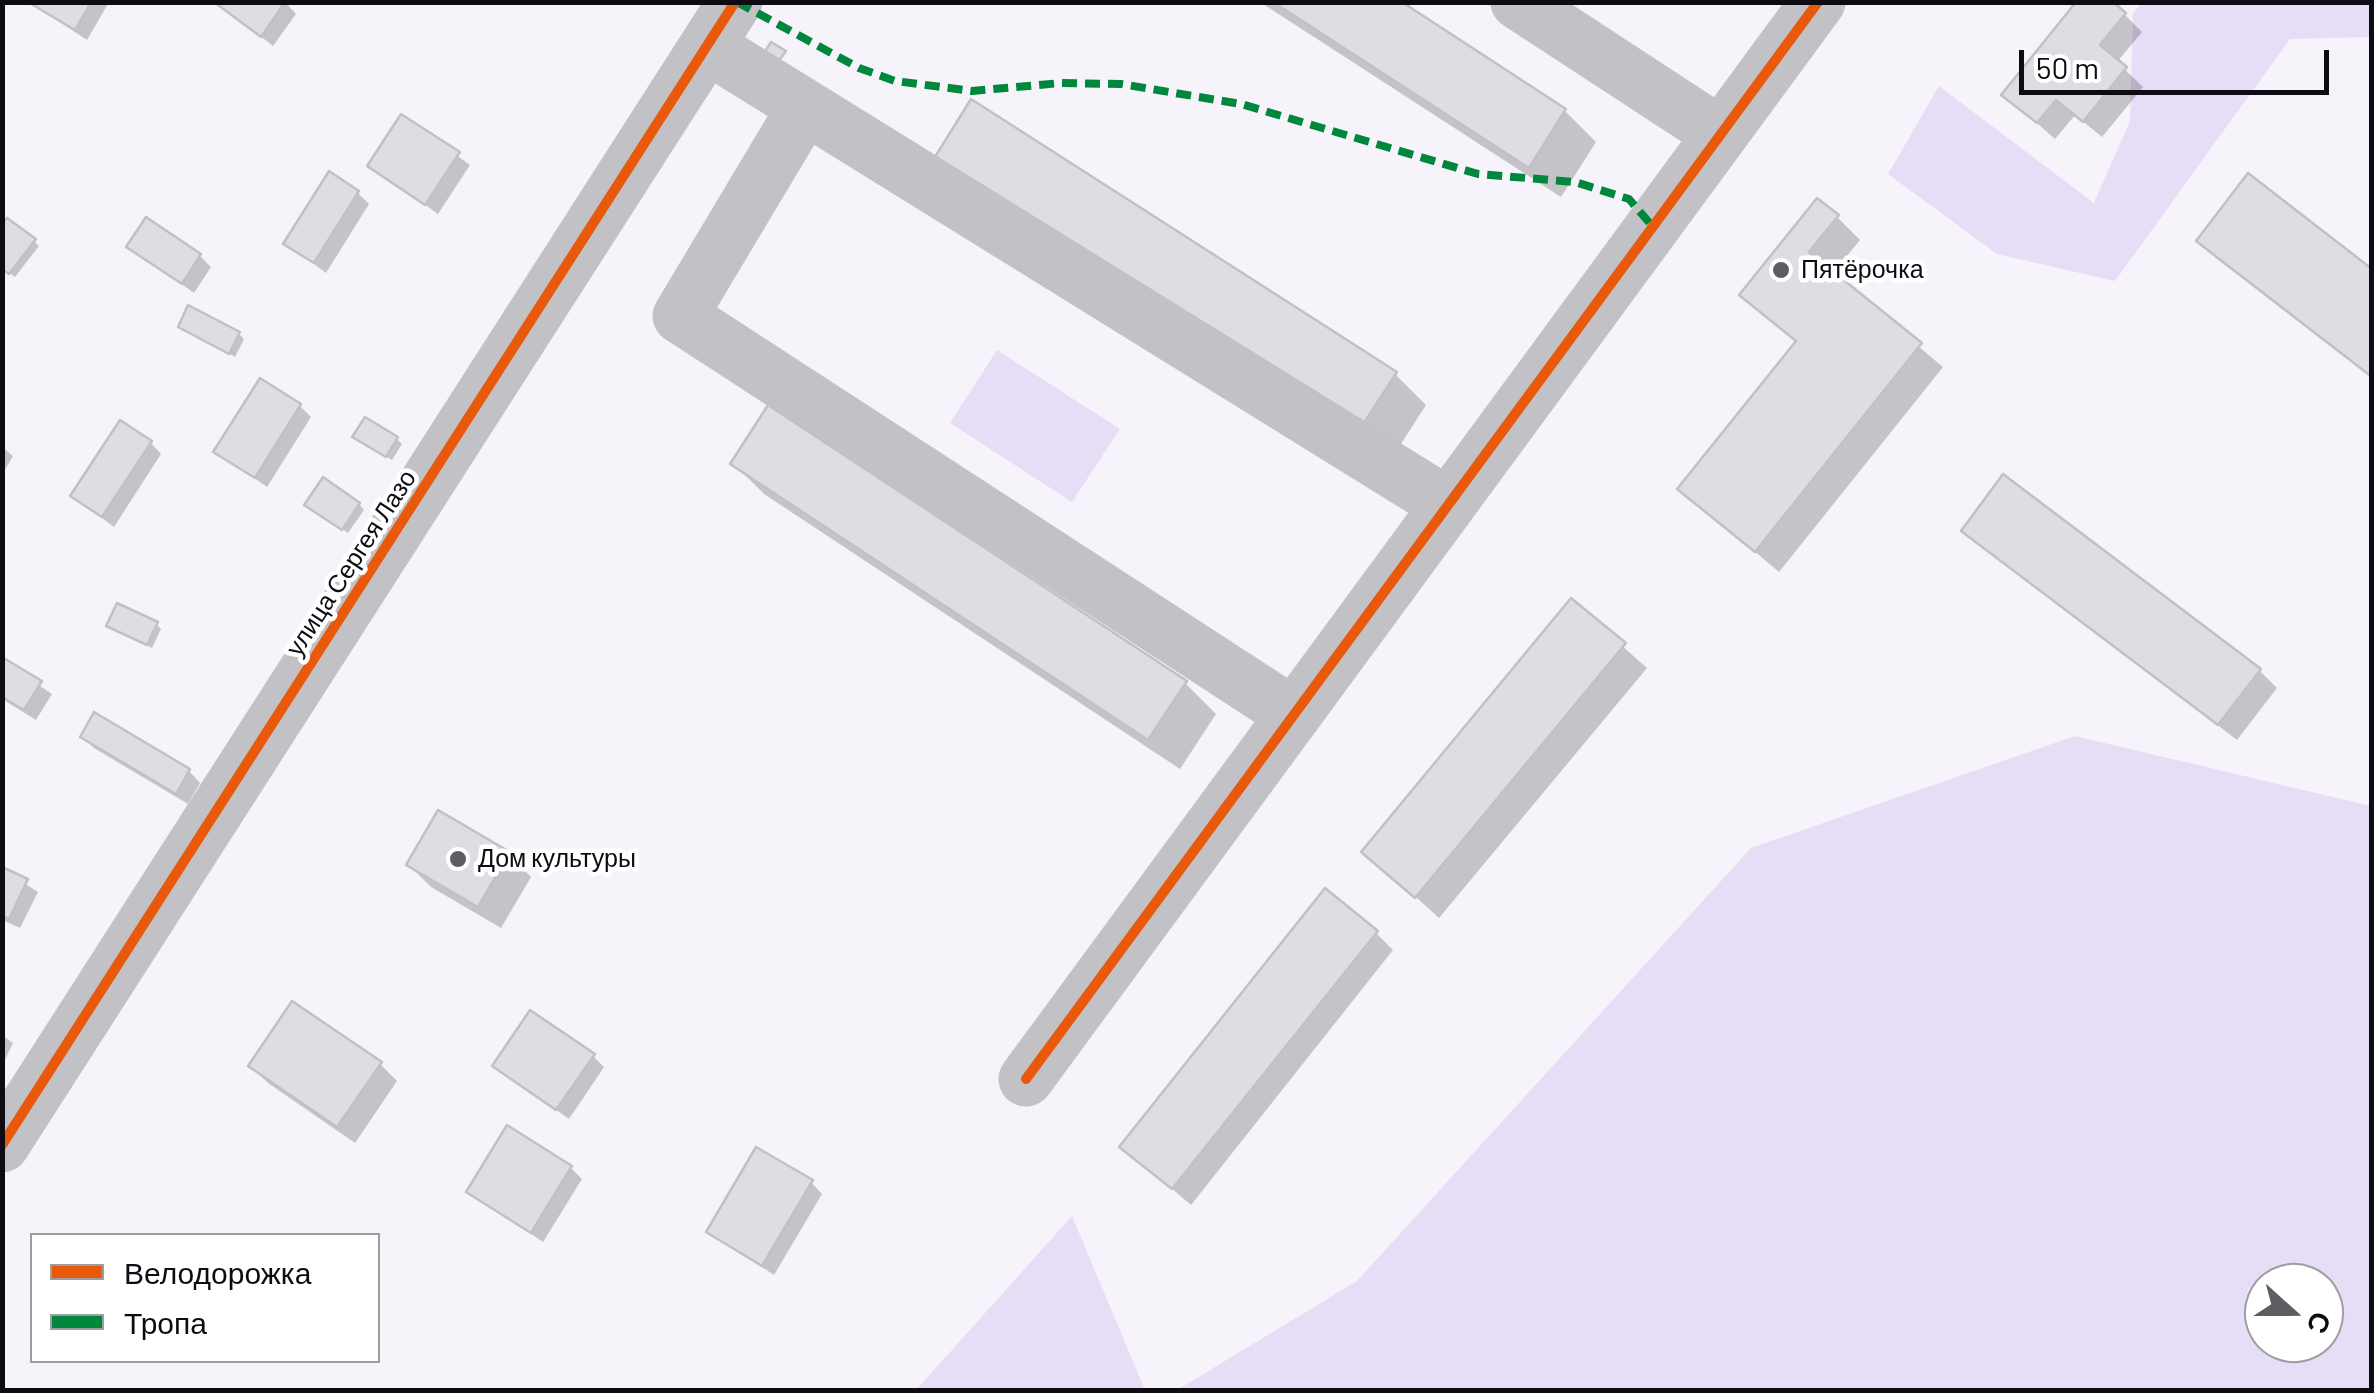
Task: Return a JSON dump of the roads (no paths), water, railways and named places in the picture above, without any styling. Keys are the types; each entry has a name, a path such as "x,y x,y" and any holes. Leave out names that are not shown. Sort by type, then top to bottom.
{"street":[{"path":"1518,2 1720,134"},
{"path":"1026,1079 1818,2"},
{"path":"721,24 805,107 1448,506"},
{"name":"улица Сергея Лазо","path":"2,1145 721,24"},
{"path":"805,107 680,316 1294,715"}],"place":[{"name":"Пятёрочка","path":"1781,270"},
{"name":"Дом культуры","path":"458,859"}]}
